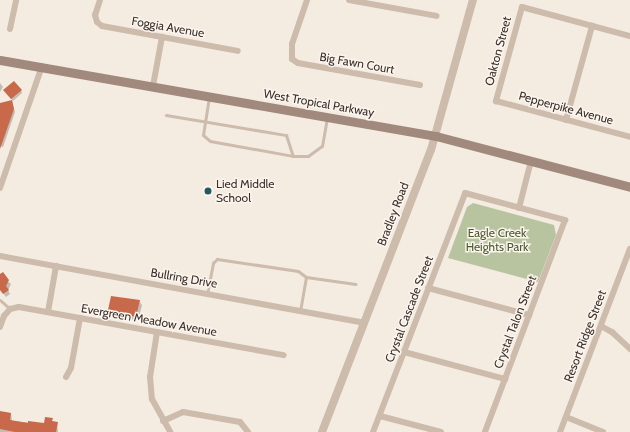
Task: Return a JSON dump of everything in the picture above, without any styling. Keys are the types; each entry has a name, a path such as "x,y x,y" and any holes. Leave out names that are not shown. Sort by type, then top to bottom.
{"main road":[{"name":"West Tropical Parkway","path":"0,60 42,66 436,136 630,187"}],"street":[{"path":"10,29 16,0"},
{"name":"Foggia Avenue","path":"100,0 95,14 97,22 111,28 238,51"},
{"name":"Big Fawn Court","path":"307,0 292,44 292,59 305,65 420,85"},
{"path":"349,0 438,16"},
{"name":"Bradley Road","path":"322,432 436,136 473,0"},
{"name":"Oakton Street","path":"496,101 522,7 592,26"},
{"path":"566,120 592,26 630,36"},
{"path":"153,86 162,37"},
{"path":"0,188 42,66"},
{"name":"Pepperpike Avenue","path":"496,101 630,137"},
{"path":"519,208 531,161"},
{"name":"Crystal Cascade Street","path":"373,432 465,193 519,208"},
{"name":"Crystal Talon Street","path":"485,432 565,220 519,208"},
{"name":"Resort Ridge Street","path":"560,432 629,253"},
{"name":"Bullring Drive","path":"0,256 364,323"},
{"path":"48,312 56,266"},
{"path":"428,288 529,315"},
{"name":"Evergreen Meadow Avenue","path":"10,309 19,307 284,356"},
{"path":"0,327 4,316 10,309"},
{"path":"66,377 71,368 80,318"},
{"path":"601,326 612,332 630,349"},
{"path":"157,332 150,377 152,399 170,432"},
{"path":"404,352 505,379"},
{"path":"163,421 183,412 240,422 248,432"},
{"path":"380,416 441,432"},
{"path":"566,417 603,432"}],"lane":[{"path":"209,96 203,135 210,141 293,156 308,156 319,150 324,139 327,116"},
{"path":"166,116 286,135 293,156"},
{"path":"207,294 213,263 217,259 298,271 306,277 356,284"},
{"path":"300,311 306,277"},
{"path":"0,300 10,309"}],"green space":[{"name":"Eagle Creek Heights Park","path":"473,203 554,225 556,235 538,282 448,258 467,207"}],"building":[{"path":"14,81 22,90 11,99 3,90"},
{"path":"12,100 14,109 0,149 0,103"},
{"path":"3,272 9,280 6,286 9,290 3,294 0,290 0,274"},
{"path":"111,296 140,300 136,317 108,310"},
{"path":"0,411 11,413 10,420 28,423 28,421 44,423 45,417 53,418 52,421 58,422 56,432 15,432 0,429"}],"place":[{"name":"Lied Middle School","path":"208,191"}]}
